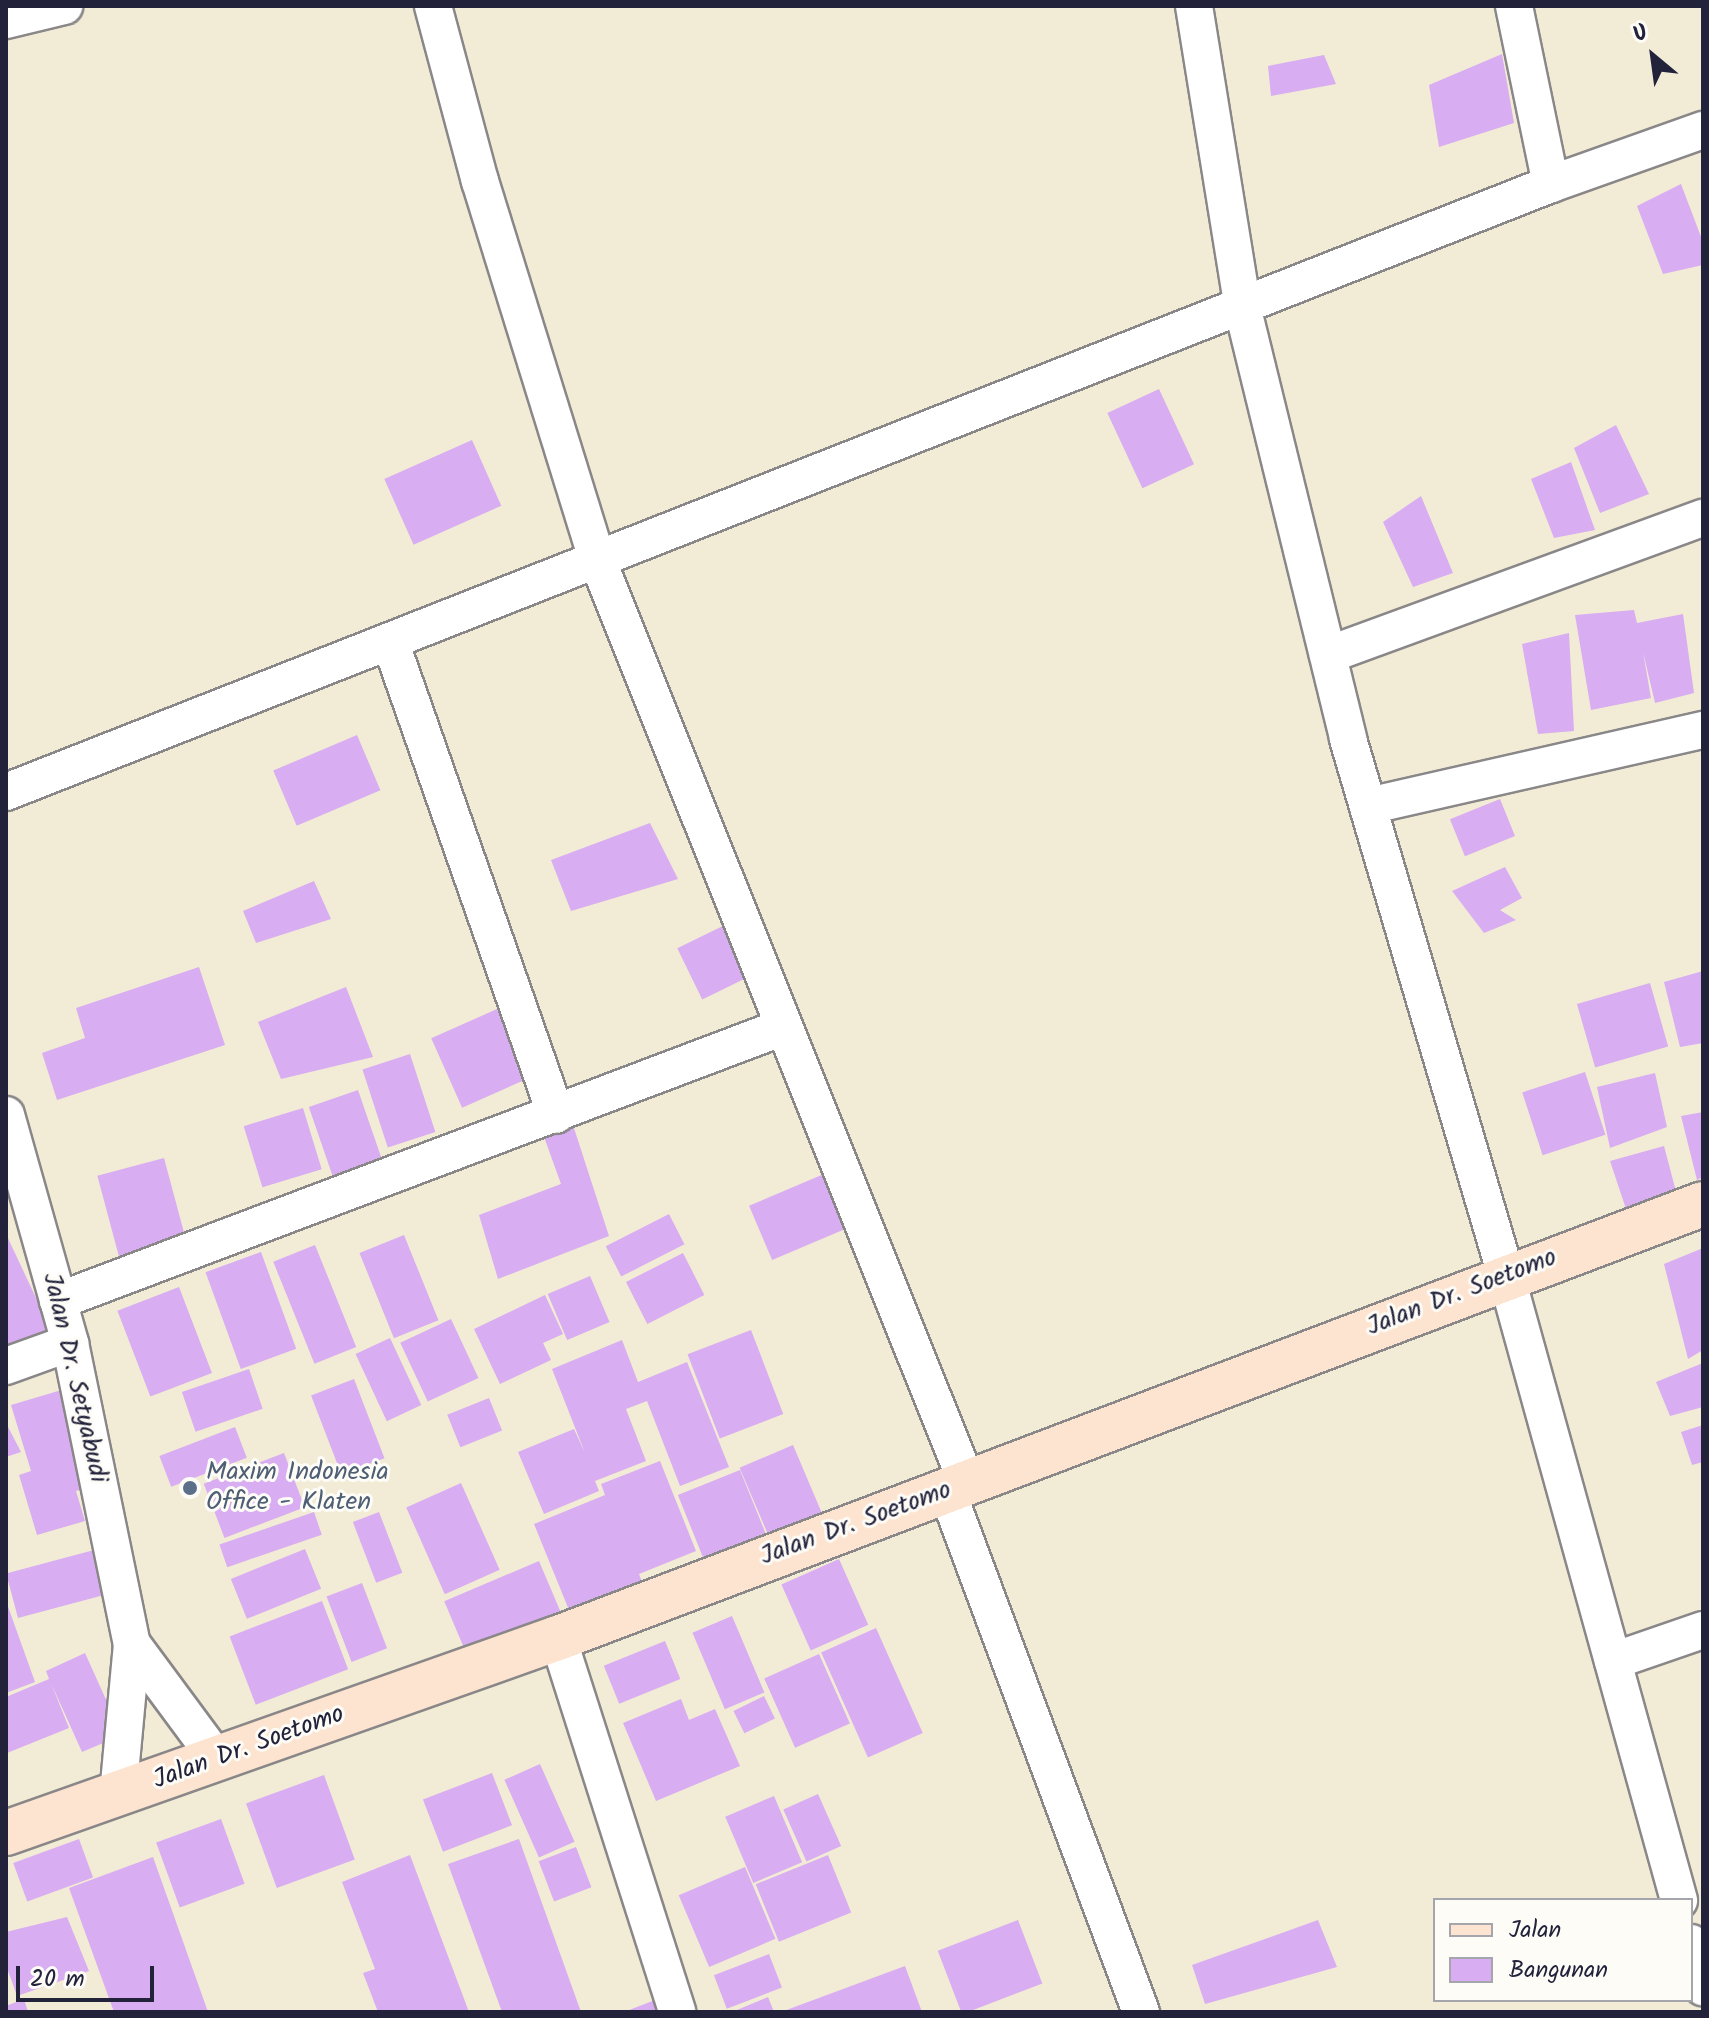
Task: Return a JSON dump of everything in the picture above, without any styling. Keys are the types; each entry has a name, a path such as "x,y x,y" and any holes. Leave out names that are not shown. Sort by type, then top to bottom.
{"street":[{"path":"6,20 64,6"},
{"path":"433,6 480,181 597,559 783,1027 957,1487 1141,2012"},
{"path":"1194,6 1243,310 1328,655 1368,806 1506,1275 1678,1898"},
{"path":"1514,6 1551,184"},
{"path":"6,792 597,559 1243,310 1551,184 1703,130"},
{"path":"1328,655 1703,518"},
{"path":"390,641 556,1115"},
{"path":"1368,806 1703,730"},
{"path":"58,1301 783,1027"},
{"name":"Jalan Dr. Setyabudi","path":"6,1115 70,1343 132,1644 118,1795"},
{"name":"Jalan Dr. Soetomo","path":"6,1833 558,1638 1506,1275 1703,1204"},
{"path":"6,1366 70,1343"},
{"path":"1613,1661 1703,1630"},
{"path":"558,1638 677,2012"},
{"name":"Jalan Dr. Setyabudi","path":"132,1644 217,1759"},
{"path":"1693,1950 1703,1987"}],"building":[{"path":"1502,54 1514,123 1439,147 1429,85"},
{"path":"1324,55 1336,84 1271,96 1268,66"},
{"path":"1681,184 1703,242 1703,265 1663,274 1637,206"},
{"path":"1159,389 1194,464 1142,488 1107,413"},
{"path":"1616,425 1649,494 1600,513 1574,448"},
{"path":"472,440 501,506 414,545 384,479"},
{"path":"1571,462 1595,530 1554,538 1531,479"},
{"path":"1421,496 1453,573 1413,587 1383,522"},
{"path":"1634,610 1637,623 1683,614 1694,693 1655,703 1643,652 1651,698 1591,710 1575,615"},
{"path":"1569,633 1574,731 1538,734 1522,644"},
{"path":"357,735 380,790 297,826 273,771"},
{"path":"1500,799 1515,836 1465,856 1450,819"},
{"path":"650,823 678,879 571,911 551,860"},
{"path":"1505,867 1522,898 1500,910 1516,920 1484,933 1452,891"},
{"path":"314,881 331,919 256,943 243,911"},
{"path":"733,921 758,972 702,999 677,948"},
{"path":"199,967 225,1045 57,1100 42,1053 85,1038 76,1008"},
{"path":"1703,971 1703,1043 1680,1047 1664,982"},
{"path":"1650,983 1668,1046 1595,1067 1577,1004"},
{"path":"346,987 373,1057 281,1079 258,1022"},
{"path":"497,1009 528,1078 462,1108 431,1038"},
{"path":"410,1054 435,1132 388,1147 362,1069"},
{"path":"1585,1072 1605,1135 1543,1155 1522,1092"},
{"path":"1655,1073 1667,1127 1610,1148 1597,1087"},
{"path":"358,1090 386,1171 337,1188 309,1107"},
{"path":"303,1108 322,1169 262,1187 244,1126"},
{"path":"1703,1112 1703,1177 1697,1180 1681,1116"},
{"path":"573,1125 609,1236 498,1279 479,1215 561,1184 543,1134"},
{"path":"1664,1146 1678,1199 1629,1218 1610,1161"},
{"path":"164,1158 186,1240 119,1258 97,1176"},
{"path":"831,1171 854,1225 772,1260 749,1206"},
{"path":"669,1214 684,1244 621,1277 606,1246"},
{"path":"6,1234 52,1332 6,1353"},
{"path":"404,1235 438,1320 394,1338 359,1253"},
{"path":"315,1245 356,1347 314,1364 273,1262"},
{"path":"1703,1248 1703,1350 1688,1359 1664,1264"},
{"path":"261,1252 296,1349 241,1369 206,1272"},
{"path":"683,1253 704,1295 647,1324 626,1282"},
{"path":"590,1276 610,1322 567,1340 548,1294"},
{"path":"179,1287 212,1373 150,1397 117,1311"},
{"path":"545,1295 563,1334 543,1343 551,1360 500,1384 474,1329"},
{"path":"451,1319 478,1378 428,1402 400,1343"},
{"path":"751,1330 783,1414 720,1438 688,1354"},
{"path":"390,1338 421,1405 387,1421 356,1354"},
{"path":"622,1340 638,1382 687,1362 729,1467 680,1486 647,1401 626,1409 646,1461 595,1481 599,1491 544,1514 518,1452 574,1429 585,1453 552,1369"},
{"path":"1703,1363 1703,1407 1670,1416 1656,1382"},
{"path":"249,1369 263,1409 196,1432 182,1392"},
{"path":"354,1379 384,1458 342,1475 311,1395"},
{"path":"75,1386 97,1485 76,1491 85,1521 37,1535 19,1475 31,1471 11,1405"},
{"path":"489,1398 502,1430 460,1447 447,1415"},
{"path":"6,1423 21,1452 6,1457"},
{"path":"1703,1425 1703,1462 1692,1465 1681,1432"},
{"path":"235,1427 247,1458 171,1487 159,1456"},
{"path":"793,1445 824,1518 770,1540 740,1468"},
{"path":"284,1453 305,1507 224,1538 204,1484"},
{"path":"660,1461 696,1551 639,1574 643,1585 571,1615 534,1524 605,1495 601,1484"},
{"path":"740,1470 765,1533 703,1558 678,1495"},
{"path":"461,1483 500,1570 445,1594 406,1507"},
{"path":"314,1512 322,1535 227,1567 219,1545"},
{"path":"379,1512 402,1573 376,1583 353,1522"},
{"path":"305,1549 321,1589 247,1619 231,1579"},
{"path":"94,1550 106,1594 18,1618 6,1574"},
{"path":"839,1559 868,1625 811,1650 781,1585"},
{"path":"539,1561 561,1613 466,1654 444,1601"},
{"path":"362,1583 387,1648 352,1662 327,1597"},
{"path":"6,1601 35,1682 6,1693"},
{"path":"322,1601 348,1669 256,1705 230,1636"},
{"path":"732,1616 764,1692 725,1709 692,1633"},
{"path":"876,1628 923,1733 868,1757 821,1652"},
{"path":"665,1641 680,1679 619,1704 604,1666"},
{"path":"85,1653 122,1735 82,1752 51,1683 69,1728 7,1753 6,1697 49,1679 46,1671"},
{"path":"819,1654 850,1723 795,1748 764,1678"},
{"path":"764,1696 775,1718 744,1733 733,1711"},
{"path":"681,1699 689,1720 715,1709 740,1766 656,1801 623,1723"},
{"path":"540,1764 575,1842 539,1858 504,1780"},
{"path":"492,1773 512,1825 443,1852 423,1800"},
{"path":"324,1775 355,1860 277,1888 246,1803"},
{"path":"818,1794 841,1846 806,1862 783,1809"},
{"path":"774,1796 802,1862 753,1883 725,1817"},
{"path":"221,1819 245,1884 180,1907 156,1843"},
{"path":"79,1839 93,1878 27,1901 13,1863"},
{"path":"519,1839 581,2012 502,2012 448,1864"},
{"path":"576,1847 591,1887 554,1901 539,1861"},
{"path":"410,1855 469,2012 378,2012 363,1973 375,1969 342,1882"},
{"path":"828,1855 851,1912 779,1942 756,1884"},
{"path":"153,1857 208,2012 114,2012 69,1888"},
{"path":"745,1867 775,1939 709,1967 679,1895"},
{"path":"67,1917 89,1971 17,1996 6,1965 6,1932"},
{"path":"1018,1920 1042,1983 961,2012 938,1951"},
{"path":"1318,1920 1337,1967 1205,2004 1192,1965"},
{"path":"769,1954 782,1988 727,2009 714,1975"},
{"path":"905,1966 922,2012 781,2012"},
{"path":"668,1995 674,2012 624,2012"},
{"path":"768,1997 774,2012 732,2012"},
{"path":"24,1999 28,2012 6,2012 6,2006"}],"place":[{"name":"Maxim Indonesia Office - Klaten","path":"190,1488"}]}
